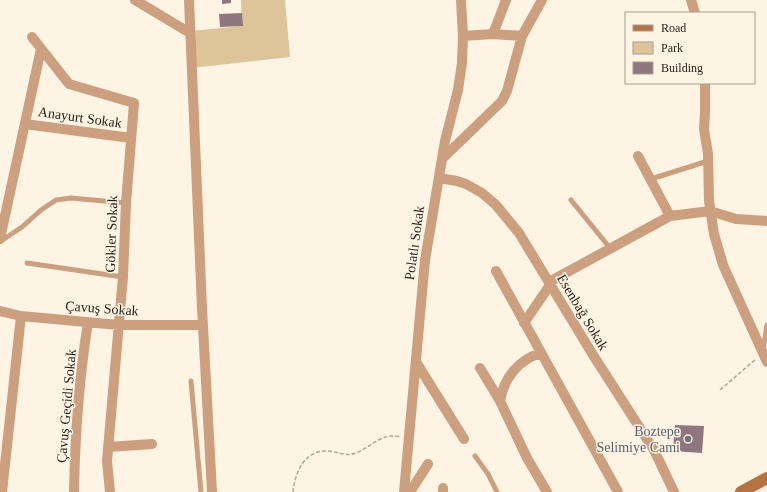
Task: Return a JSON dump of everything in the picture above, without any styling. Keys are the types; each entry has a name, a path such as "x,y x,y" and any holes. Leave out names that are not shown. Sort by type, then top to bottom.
{"street":[{"path":"135,0 190,33"},
{"path":"189,0 212,492"},
{"name":"Polatlı Sokak","path":"404,492 425,260 442,159 460,77 463,36 461,0"},
{"path":"493,34 506,0"},
{"path":"442,159 502,101 522,36 542,0"},
{"path":"691,0 695,12"},
{"path":"463,36 493,34 522,36"},
{"name":"Gökler Sokak","path":"32,37 69,84 134,103 126,203 123,277 107,461 110,492"},
{"path":"0,240 41,49"},
{"path":"705,84 704,129 708,161 710,211 714,234 723,265 767,362"},
{"name":"Anayurt Sokak","path":"25,124 131,138"},
{"path":"638,156 670,216"},
{"name":"Esenbağ Sokak","path":"439,178 457,181 478,190 489,198 519,233 593,355 654,450 674,492"},
{"path":"524,323 549,284 610,248 670,216 710,211 736,219 767,221"},
{"path":"496,271 618,492"},
{"name":"Çavuş Sokak","path":"0,311 21,316 119,325 203,324"},
{"path":"2,492 21,316"},
{"name":"Çavuş Geçidi Sokak","path":"74,492 77,413 88,322"},
{"path":"500,401 505,384 515,368 527,359 541,353"},
{"path":"416,362 464,439"},
{"path":"480,368 500,401 527,458 547,492"},
{"path":"108,447 152,444"},
{"path":"410,492 428,464"},
{"path":"740,492 767,478"}],"lane":[{"path":"651,179 708,161"},
{"path":"0,240 22,227 41,210 56,200 71,198 126,203"},
{"path":"571,200 610,248"},
{"path":"27,263 123,277"},
{"path":"763,353 767,325"},
{"path":"191,381 201,492"},
{"path":"475,456 488,474 497,492"}],"path":[{"path":"720,390 763,353"},
{"path":"293,492 294,481 300,467 305,460 316,453 329,451 351,454 388,436 398,436 408,440"}],"green space":[{"path":"241,0 285,0 290,57 192,68 190,31 242,26"}],"building":[{"path":"222,0 231,0 231,3 222,4"},
{"path":"242,13 243,26 220,27 219,14"},
{"name":"Boztepe Selimiye Cami","path":"675,425 704,426 702,453 673,451"}],"place":[{"name":"Boztepe Selimiye Cami","path":"688,439"}]}
